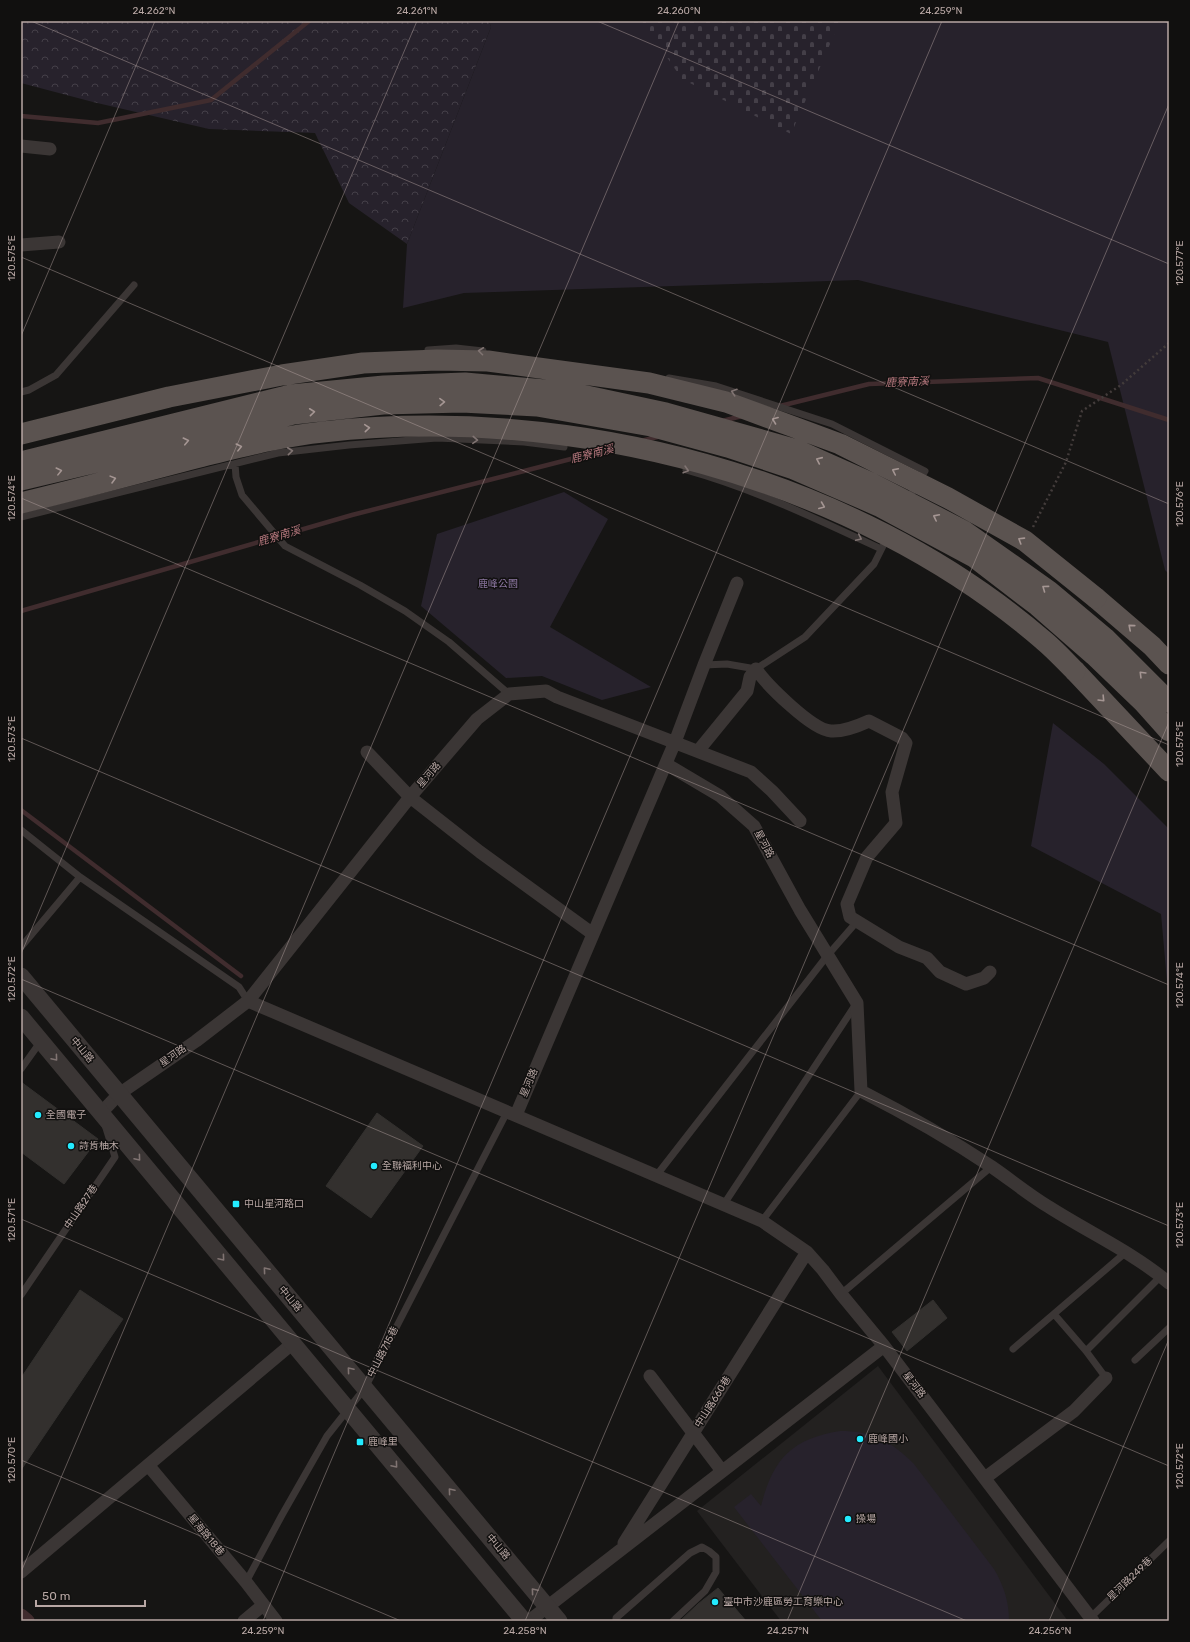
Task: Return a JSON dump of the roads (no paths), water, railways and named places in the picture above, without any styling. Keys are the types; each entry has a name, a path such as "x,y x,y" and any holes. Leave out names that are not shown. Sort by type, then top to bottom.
{"main road":[{"path":"21,434 169,397 282,375 363,363 437,360 488,361 649,383 726,402 840,444 948,498 1025,541 1096,598 1152,646 1169,664"},
{"path":"21,462 291,395 384,386 465,383 568,392 666,413 797,450 869,482 964,531 1049,591 1105,638 1169,702"},
{"path":"21,480 293,414 382,404 462,402 537,406 651,426 728,447 794,469 879,506 974,557 1038,606 1144,703 1169,731"},
{"path":"21,503 256,443 322,432 390,426 452,426 516,429 602,440 664,453 764,483 824,506 870,526 924,555 973,586 1044,640 1169,771"}],"street":[{"path":"21,146 50,149"},
{"path":"21,245 59,242"},
{"name":"星河路","path":"511,1114 593,934 666,764 737,583"},
{"path":"698,751 747,691 750,677 756,668 764,680 811,723 830,732 855,728 870,721 902,738 906,743 892,792 896,824 867,857 847,904 850,917 899,947 928,958 940,972 966,984 984,978 990,972"},
{"path":"509,694 546,691 557,697 751,772 772,791 800,821"},
{"name":"星河路","path":"101,1113 119,1094 196,1041 248,1001 410,796 477,719 509,694"},
{"path":"367,752 410,796 480,852 593,934"},
{"name":"星河路","path":"666,764 720,796 754,826 800,910 857,1003 861,1091"},
{"name":"中山路","path":"21,976 559,1621"},
{"name":"星河路","path":"248,1001 762,1221 807,1252 884,1346 1092,1619"},
{"path":"21,1018 524,1621"},
{"path":"861,1091 918,1121 991,1167 1047,1206 1136,1258 1165,1280"},
{"name":"中山路660巷","path":"618,1552 807,1252"},
{"path":"21,1572 293,1343"},
{"name":"中山路660巷","path":"529,1621 884,1346"},
{"path":"650,1376 722,1471"},
{"path":"985,1478 1074,1411 1106,1378"},
{"name":"星海路18巷","path":"148,1465 246,1582 276,1621"},
{"path":"244,1621 263,1605"}],"lane":[{"path":"21,392 29,390 56,375 134,285"},
{"path":"419,351 456,348 487,352"},
{"path":"220,379 313,362"},
{"path":"664,377 716,386 832,424 924,471 893,526 874,564 805,637 756,668 727,664 704,665"},
{"path":"45,420 213,380"},
{"path":"21,517 278,453 350,445 437,438 524,442 572,448"},
{"path":"619,453 642,458"},
{"path":"235,464 236,477 242,495 285,546 360,585 405,611 449,642 509,694"},
{"path":"681,469 719,479 807,514 881,549"},
{"path":"21,830 80,876 238,987 248,1001"},
{"path":"21,947 80,876"},
{"path":"656,1176 827,956 854,925 850,917"},
{"path":"724,1204 857,1003"},
{"path":"21,1069 41,1041"},
{"path":"762,1221 861,1091"},
{"name":"中山路27巷","path":"21,1295 115,1157 101,1113"},
{"name":"中山路715巷","path":"246,1582 327,1436 365,1388 511,1114"},
{"path":"841,1294 991,1167"},
{"path":"1013,1349 1125,1252"},
{"path":"1086,1351 1165,1280"},
{"path":"1054,1314 1086,1351 1106,1378"},
{"path":"1135,1360 1169,1328"},
{"name":"星河路249巷","path":"1092,1619 1169,1541"},
{"path":"616,1621 616,1618 690,1553 702,1547 716,1557 716,1572 705,1591 673,1621"}],"waterway":[{"path":"21,116 98,123 211,100 309,21"},
{"name":"鹿寮南溪","path":"780,406 869,384 1038,378 1169,420"},
{"name":"鹿寮南溪","path":"722,421 742,416"},
{"name":"鹿寮南溪","path":"641,441 661,436"},
{"name":"鹿寮南溪","path":"21,611 352,515 606,450"},
{"path":"21,810 241,976"},
{"path":"21,1616 27,1621"}],"place":[{"name":"全國電子","path":"38,1115"},
{"name":"詩肯柚木","path":"71,1146"},
{"name":"全聯福利中心","path":"374,1166"},
{"name":"中山星河路口","path":"236,1204"},
{"name":"鹿峰國小","path":"860,1439"},
{"name":"鹿峰里","path":"360,1442"},
{"name":"操場","path":"848,1519"},
{"name":"臺中市沙鹿區勞工育樂中心","path":"715,1602"}],"park label":[{"name":"鹿峰公園","path":"498,584"}]}
